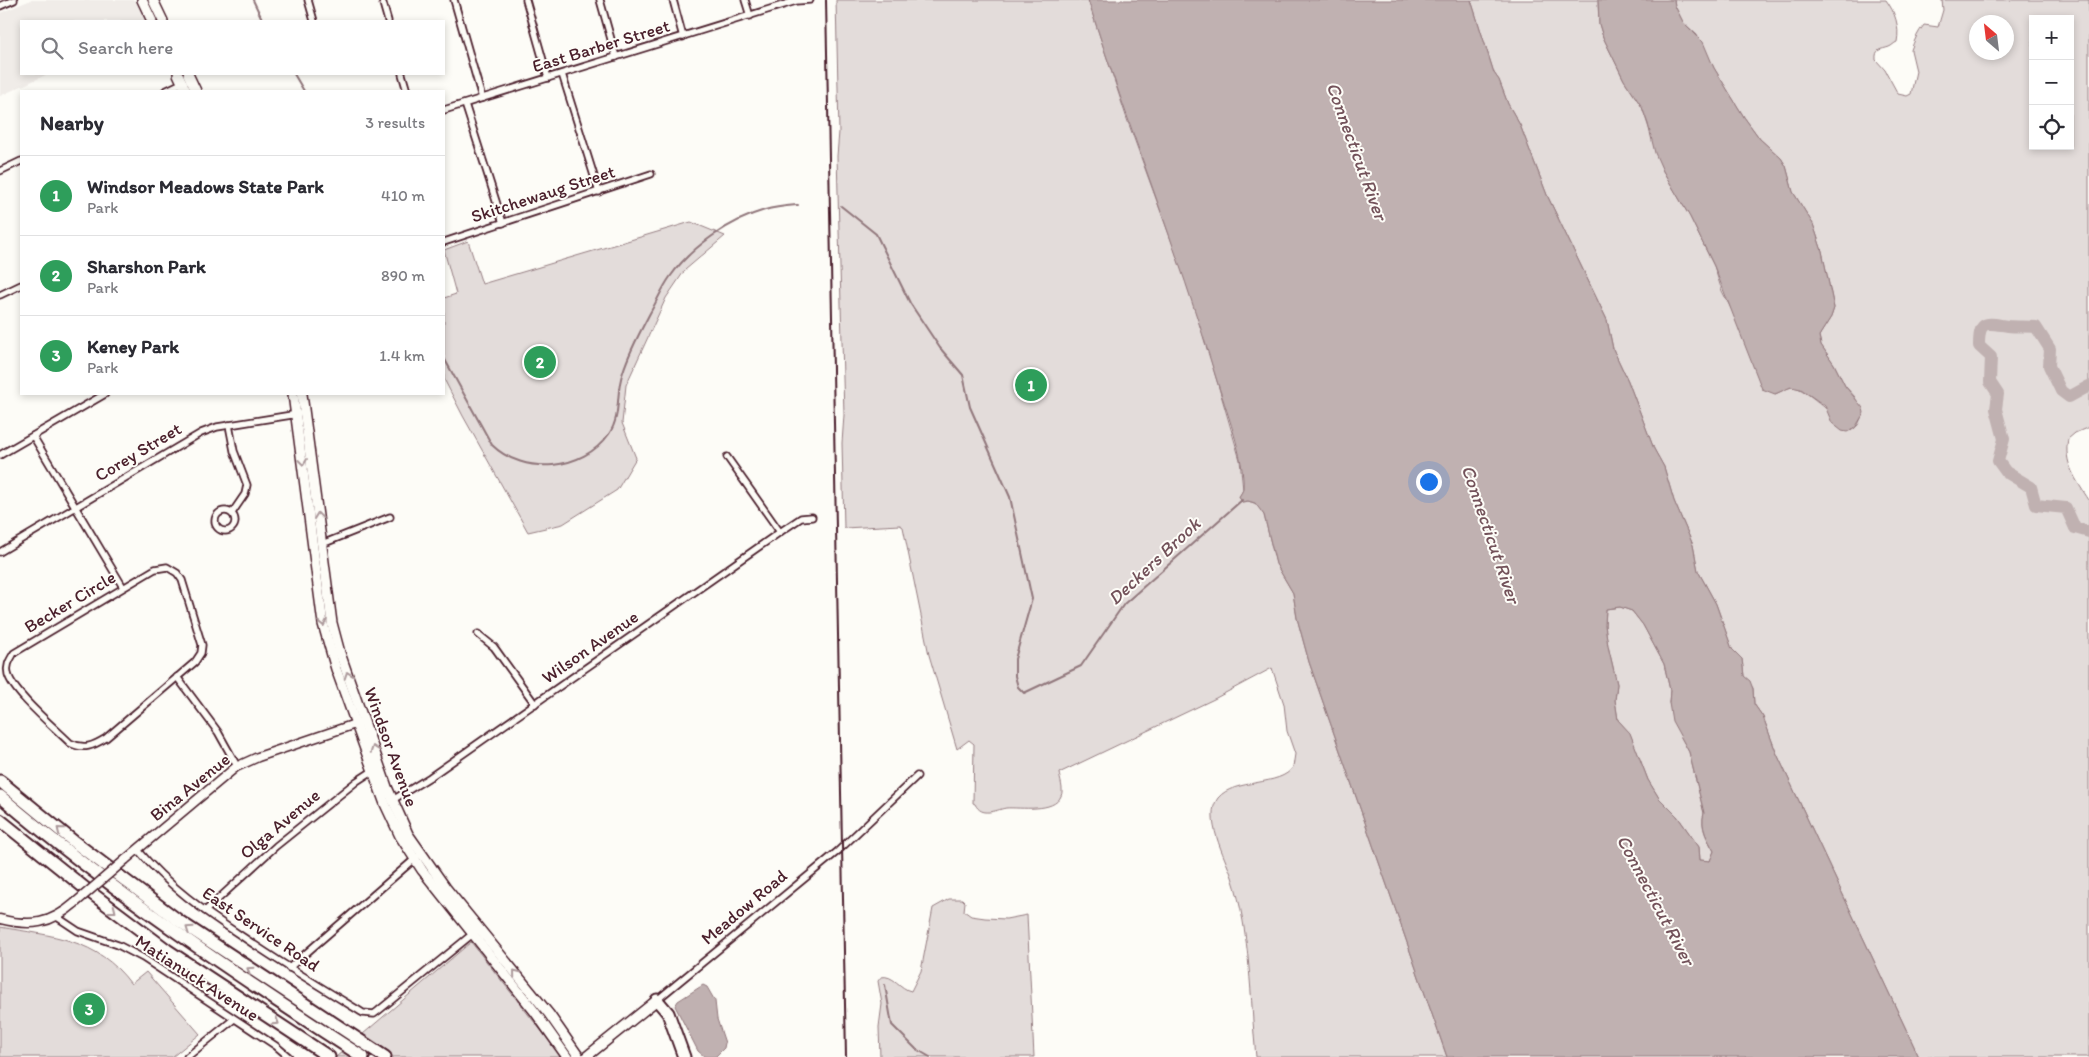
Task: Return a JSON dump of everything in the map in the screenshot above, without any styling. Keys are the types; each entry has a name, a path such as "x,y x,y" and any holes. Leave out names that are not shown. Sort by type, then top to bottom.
{"highway":[{"path":"0,781 73,841 179,921 236,961 384,1057"},
{"path":"0,796 158,921 238,976 363,1057"},
{"path":"0,805 77,868 176,941 351,1057"},
{"path":"0,820 86,889 167,950 329,1057"},
{"path":"657,1000 678,1057"},
{"path":"657,1000 668,1013 684,1057"}],"main road":[{"path":"142,0 152,20"},
{"path":"152,0 162,20"},
{"name":"Windsor Avenue","path":"293,395 300,413 322,544 322,581"},
{"name":"Windsor Avenue","path":"302,395 300,413 322,581 335,637 360,723 389,802 406,829 418,857 442,890 533,1001 560,1028 578,1057"},
{"name":"Meadow Road","path":"586,1057 657,1000"},
{"name":"Windsor Avenue","path":"533,1001 567,1057"}],"street":[{"path":"0,6 14,0"},
{"path":"308,0 314,20"},
{"path":"382,0 388,20"},
{"path":"454,0 482,98"},
{"path":"526,0 548,78"},
{"path":"600,0 616,57"},
{"path":"672,0 683,36"},
{"path":"745,0 750,16"},
{"name":"East Barber Street","path":"445,110 796,1 810,0"},
{"path":"562,74 599,192"},
{"path":"402,75 407,90"},
{"path":"167,90 187,82"},
{"path":"465,104 503,222"},
{"path":"0,171 20,161"},
{"name":"Skitchewaug Street","path":"445,242 651,174"},
{"path":"0,295 20,285"},
{"path":"0,455 103,395"},
{"name":"Corey Street","path":"0,552 201,433 229,425 300,413"},
{"path":"229,425 234,452 247,485 246,494 232,514"},
{"path":"33,436 123,587"},
{"path":"727,458 780,532"},
{"path":"322,544 390,517"},
{"name":"Wilson Avenue","path":"389,802 430,777 780,532 801,518 812,517"},
{"name":"Becker Circle","path":"167,567 177,573 182,580 202,645 201,653 196,662 177,677 106,738 92,746 78,747 70,743 18,691 11,682 8,673 8,663 14,653 123,587 155,569 167,567"},
{"path":"478,634 494,647 535,704"},
{"path":"177,677 218,732 237,766"},
{"name":"Bina Avenue","path":"57,917 237,766 258,757 360,723"},
{"name":"Olga Avenue","path":"205,912 276,846 357,781 376,769"},
{"name":"Meadow Road","path":"657,1000 842,847 917,776"},
{"name":"East Service Road","path":"138,850 169,882 205,912 289,968 362,1013 374,1014 476,931"},
{"path":"289,968 418,857"},
{"path":"0,919 31,924 57,917"},
{"name":"Matianuck Avenue","path":"57,917 74,929 139,955 290,1057"},
{"path":"186,1057 234,1019"}],"shaded area":[{"path":"31,0 135,0 145,20 20,20 20,75 46,75 0,96 0,13"},
{"path":"836,0 1088,0 1127,119 1186,281 1210,357 1240,460 1243,490 1239,497 1242,502 1248,501 1257,504 1264,515 1276,564 1293,593 1297,618 1309,662 1447,1057 1256,1057 1249,966 1243,921 1232,877 1217,837 1213,816 1214,806 1218,798 1225,792 1278,777 1287,773 1293,767 1295,754 1287,731 1284,704 1272,668 1214,699 1059,773 1062,794 1051,805 1036,808 1006,808 985,812 981,811 973,803 974,744 969,740 957,749 929,655 903,527 900,525 844,528 842,443 844,415 837,156 839,132"},
{"path":"1471,0 1598,0 1599,24 1603,37 1624,80 1642,107 1663,171 1690,217 1714,266 1722,291 1775,394 1791,387 1799,389 1823,406 1851,431 1858,425 1862,416 1855,397 1845,386 1834,364 1821,345 1819,336 1831,317 1834,308 1822,251 1813,224 1793,192 1786,166 1781,158 1760,139 1744,117 1714,68 1697,35 1683,22 1674,0 1886,0 1896,20 1897,42 1890,47 1878,51 1876,53 1876,60 1885,70 1898,94 1907,96 1911,94 1916,71 1912,47 1924,25 1938,27 1943,10 1942,0 2089,0 2089,427 2075,433 2068,439 2067,456 2072,471 2089,500 2089,1057 1919,1057 1776,752 1763,717 1754,704 1753,688 1744,676 1742,659 1732,649 1716,604 1698,571 1693,545 1674,501 1664,467 1654,449 1628,381 1613,349 1607,320 1547,195 1520,125 1508,104 1499,80 1494,73"},
{"path":"691,222 725,236 685,270 666,298 626,385 622,423 636,458 617,490 563,524 528,532 445,381 445,298 456,294 445,250 468,241 482,284"},
{"path":"1620,607 1632,611 1643,625 1664,664 1670,690 1669,703 1681,737 1689,752 1704,813 1704,828 1714,851 1710,861 1700,860 1699,847 1677,816 1659,798 1648,780 1630,734 1618,720 1615,700 1617,684 1605,625 1606,609"},
{"path":"949,899 962,899 965,902 964,911 971,916 1006,919 1027,915 1034,1057 880,1057 879,1027 882,1004 878,981 881,977 889,978 911,991 921,971 933,908"},
{"path":"0,927 55,937 88,948 104,957 131,984 146,972 200,1034 172,1057 0,1057"},
{"path":"471,942 562,1057 336,1057"}],"water":[{"name":"Connecticut River","path":"1088,0 1471,0 1494,73 1520,125 1547,195 1607,320 1613,349 1628,381 1654,449 1664,467 1674,501 1693,545 1698,571 1716,604 1732,649 1742,659 1744,676 1750,681 1753,689 1754,704 1763,717 1776,752 1919,1057 1447,1057 1309,662 1297,618 1293,593 1276,564 1264,515 1255,503 1242,502 1239,497 1243,489 1243,476 1234,433 1186,283","holes":["1620,607 1632,611 1643,625 1664,664 1670,690 1669,703 1672,721 1689,752 1704,813 1704,828 1714,851 1710,861 1700,860 1699,847 1677,816 1659,798 1648,780 1630,733 1618,720 1615,700 1617,684 1608,646 1605,625 1606,609"]},
{"path":"1598,0 1674,0 1683,22 1703,42 1714,68 1744,117 1760,139 1781,158 1786,166 1793,192 1813,224 1822,251 1834,308 1831,317 1819,336 1821,345 1834,364 1845,386 1863,408 1864,413 1855,428 1847,432 1842,431 1832,423 1825,406 1801,389 1791,387 1775,394 1762,389 1714,266 1690,217 1663,171 1655,153 1642,107 1624,80 1603,37 1599,24"},
{"path":"703,985 707,987 715,1001 717,1019 725,1043 724,1048 715,1057 705,1057 698,1051 675,1006 678,1001"}],"waterway":[{"name":"Deckers Brook","path":"253,0 263,20"},
{"name":"Deckers Brook","path":"295,75 303,90"},
{"name":"Deckers Brook","path":"445,360 492,445 505,455 520,462 536,465 553,465 569,462 584,456 598,446 613,427 616,419 619,387 628,357 662,290 679,266 700,245 738,220 769,209 798,205"},
{"name":"Deckers Brook","path":"841,206 876,234 910,303 940,348 963,375 970,407 1010,497 1032,599 1015,659 1015,676 1018,687 1024,693 1081,666 1124,604 1242,500"},
{"path":"2089,386 2069,397 2061,391 2049,366 2050,349 2036,327 1989,324 1982,327 1979,346 1991,357 1990,382 1998,394 1996,409 2004,439 1998,461 2006,472 2031,487 2036,505 2066,508 2075,528 2089,532"},
{"path":"885,985 892,1025 916,1049 930,1057"}],"railway":[{"path":"826,0 846,1057"}],"place":[{"name":"Sharshon Park","path":"540,362"},
{"name":"Windsor Meadows State Park","path":"1031,385"},
{"name":"Keney Park","path":"89,1009"}]}
